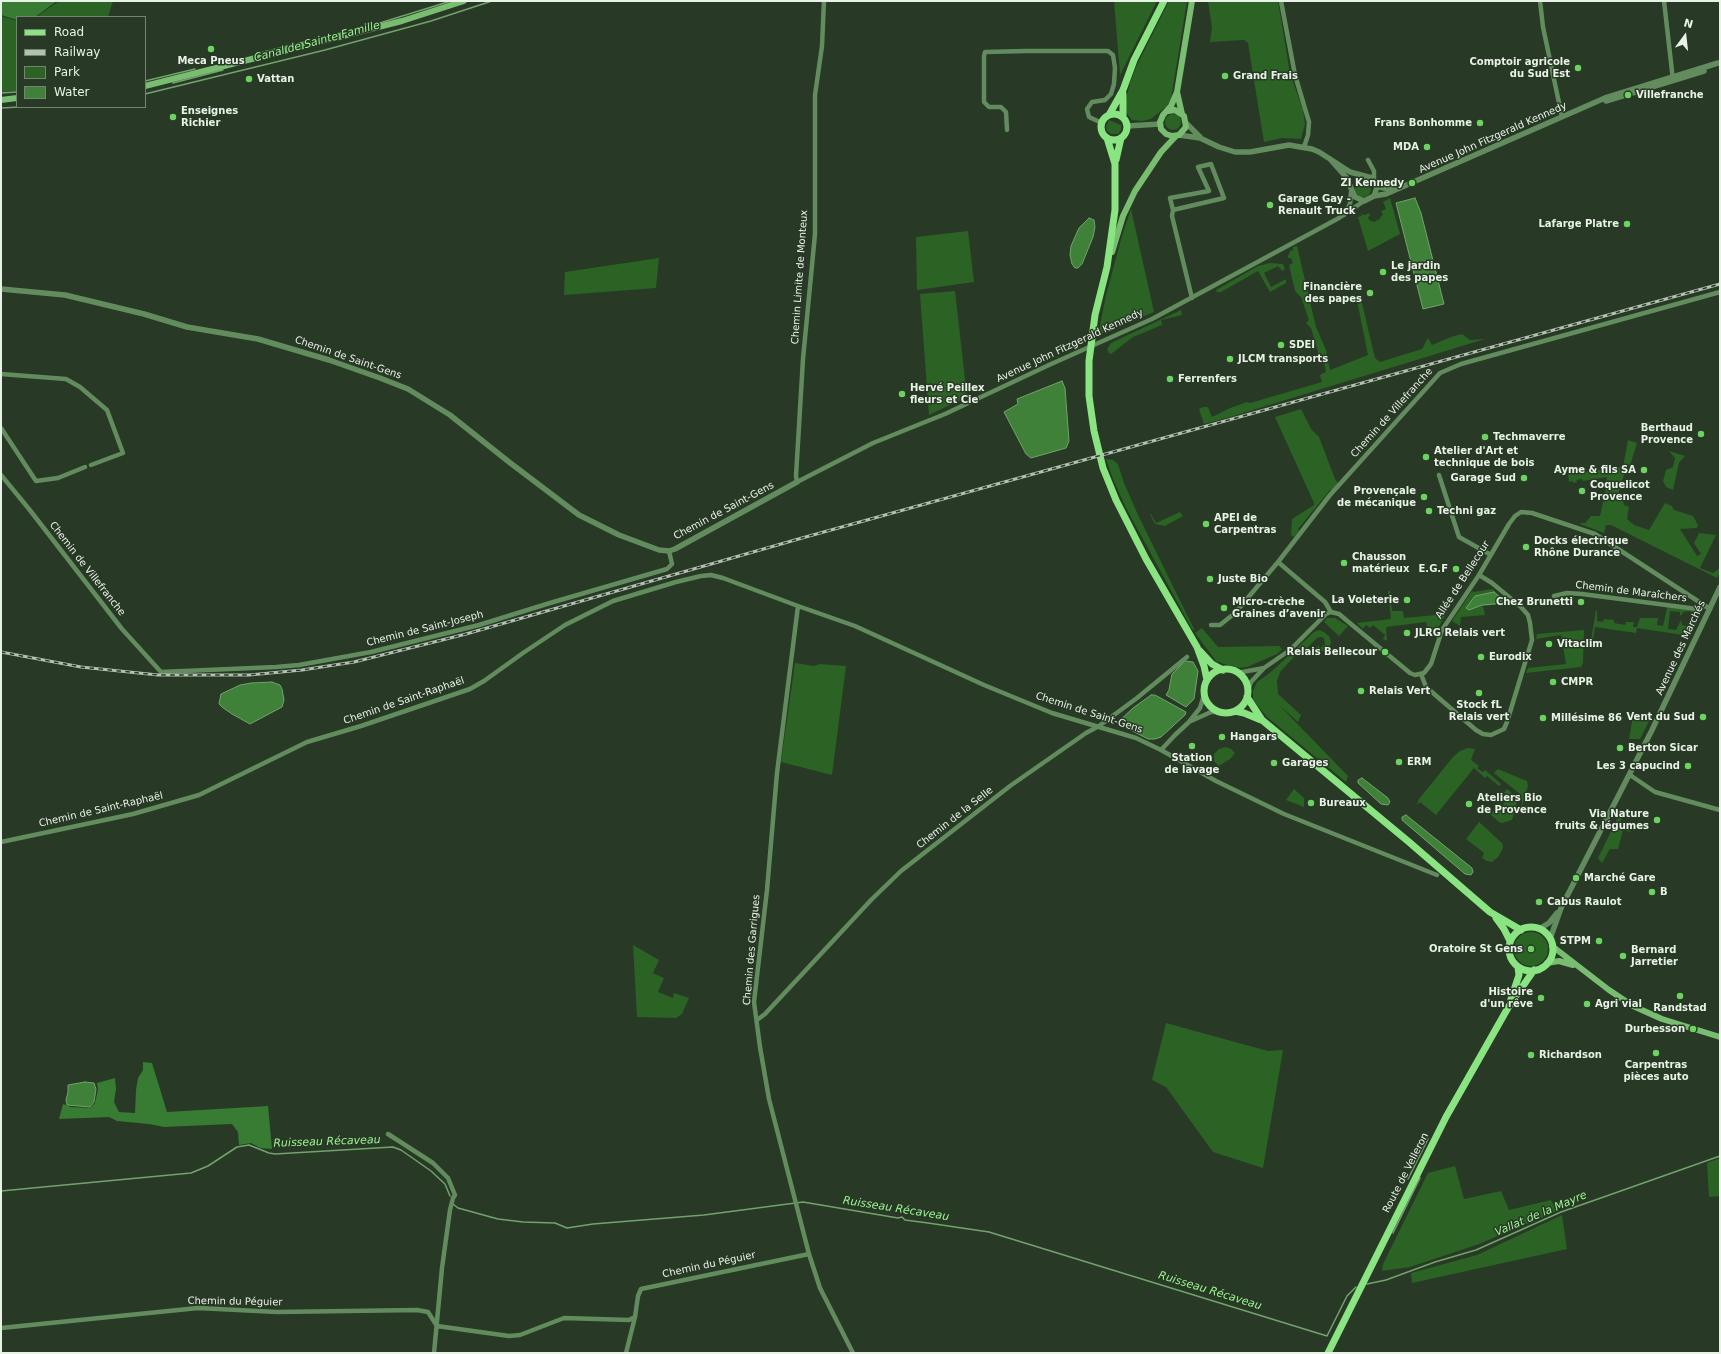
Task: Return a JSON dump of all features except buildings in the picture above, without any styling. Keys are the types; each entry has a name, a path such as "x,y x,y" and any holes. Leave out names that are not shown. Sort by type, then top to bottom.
{"main road":[{"path":"146,86 402,21 464,1"},
{"path":"1107,267 1114,219 1114,164 1107,138 1102,132 1102,122 1109,115 1123,90 1134,60 1164,1"},
{"path":"1177,135 1166,134 1161,129 1160,124 1163,115 1168,111 1177,92 1192,1"},
{"path":"1122,117 1123,90"},
{"path":"1177,92 1182,114 1186,123 1184,130 1177,135 1161,152 1132,197 1123,216 1107,267 1092,332 1089,361 1089,396 1094,431 1103,468 1116,500 1128,527 1197,647 1207,680"},
{"path":"1,100 16,98"},
{"path":"1168,111 1175,110 1182,114"},
{"path":"1109,115 1117,114 1122,117 1127,126 1125,134 1121,138 1114,164"},
{"path":"1107,138 1115,140 1121,138"},
{"path":"1197,647 1212,664 1223,670 1237,673 1243,677 1247,694 1254,710 1262,720 1415,846 1493,914 1521,930"},
{"path":"1223,670 1211,675 1204,687 1204,695 1209,706 1220,712 1230,713 1242,705 1247,694"},
{"path":"1235,711 1262,720"},
{"path":"1493,914 1504,929 1510,941"},
{"path":"1551,943 1551,955 1547,963 1544,966 1534,970 1518,967 1514,963 1509,952 1510,941 1516,933 1521,930 1533,928 1539,929 1547,935 1551,943 1576,966 1609,990 1640,1009 1662,1019 1720,1037"},
{"path":"1547,963 1559,961 1576,966"},
{"name":"Route de Velleron","path":"1509,1006 1519,975 1518,967"},
{"name":"Route de Velleron","path":"1328,1353 1446,1117 1509,1006 1534,970"}],"street":[{"name":"Chemin Limite de Monteux","path":"797,482 796,476 803,359 815,234 815,95 822,46 824,1"},
{"path":"1281,1 1295,75 1308,122 1308,134 1304,147"},
{"path":"1540,1 1543,27 1562,117"},
{"path":"1664,1 1673,79"},
{"path":"1007,130 1006,112 1002,107 989,107 984,102 985,52 1108,51 1113,55 1115,68 1114,84 1111,94 1105,100 1092,102 1087,109 1090,117 1102,122"},
{"name":"Avenue John Fitzgerald Kennedy","path":"1374,196 1386,194 1617,94 1673,79 1719,62"},
{"path":"1186,123 1200,138"},
{"path":"1127,126 1160,124"},
{"path":"1177,135 1200,138 1228,150 1242,152 1289,145 1304,147 1319,152 1350,172 1363,175 1375,182"},
{"path":"1330,159 1346,177 1351,190 1358,199 1364,201 1374,196 1377,191 1372,165 1368,160"},
{"path":"1173,210 1224,198 1211,164 1198,167 1209,190 1170,198 1173,210 1172,216 1192,298"},
{"path":"1344,215 1350,204 1351,190 1355,179 1363,175 1372,165"},
{"name":"Avenue John Fitzgerald Kennedy","path":"1375,182 1380,187 1388,189 1400,188"},
{"name":"Avenue John Fitzgerald Kennedy","path":"797,482 874,443 945,414 1049,364 1152,318 1192,298 1260,259 1344,215 1364,201"},
{"name":"Chemin de Saint-Gens","path":"1,289 65,295 144,314 187,327 258,339 329,360 408,389 450,415 579,515 619,535 659,550 669,551 797,482"},
{"name":"Chemin de Villefranche","path":"1211,625 1220,625 1235,613 1278,562 1330,495 1440,373 1461,364 1720,292"},
{"path":"1,374 66,379 80,387 107,410 123,453 91,464"},
{"path":"1,428 36,481 58,478 85,467"},
{"name":"Chemin de Villefranche","path":"1,475 122,629 161,672"},
{"path":"1439,475 1459,537 1491,555"},
{"name":"Allée de Bellecour","path":"1421,674 1428,669 1431,664 1442,630 1515,516 1521,512 1532,513 1595,534 1707,608"},
{"name":"Chemin de Saint-Joseph","path":"161,672 276,667 371,652 479,625 667,569 672,564 669,551"},
{"path":"1278,562 1325,602 1331,612"},
{"path":"1247,694 1251,682 1264,668 1290,650 1326,614 1331,612 1339,614 1410,673 1421,674 1426,687 1476,730 1483,734 1491,735 1504,729 1532,640 1530,623 1528,615 1521,607 1479,574"},
{"name":"Chemin de Saint-Raphaël","path":"1,842 133,814 199,794 306,742 361,726 470,689 566,625 613,601 676,582 712,575 798,606"},
{"name":"Avenue des Marchés","path":"1539,929 1549,923 1561,908 1630,775 1707,608 1720,587"},
{"name":"Chemin de Maraîchers","path":"1554,596 1567,593 1582,594 1697,609 1707,608"},
{"name":"Chemin de Saint-Gens","path":"798,606 855,626 1015,698 1052,713 1136,738 1161,750 1216,781 1284,814 1437,875"},
{"name":"Chemin des Garrigues","path":"798,606 777,773 767,890 754,1002 769,1099 808,1254 820,1288 853,1353"},
{"name":"Chemin de la Selle","path":"757,1020 765,1014 871,900 901,871 1010,786 1086,733 1099,726 1160,681 1187,657"},
{"path":"1237,673 1264,668"},
{"path":"1161,750 1175,734 1189,722 1203,703 1204,695"},
{"path":"1189,722 1211,712 1220,712"},
{"path":"1630,775 1655,792 1720,810"},
{"name":"Avenue des Marchés","path":"1551,943 1561,908"},
{"path":"388,1134 433,1163 448,1178 455,1195 452,1198 450,1210 434,1353"},
{"name":"Chemin du Péguier","path":"626,1353 635,1317 638,1296 641,1289 808,1254"},
{"name":"Chemin du Péguier","path":"1,1328 198,1308 277,1312 417,1310 428,1312 437,1326"},
{"path":"437,1326 509,1336 520,1335 564,1318 630,1320 635,1317"}],"green space":[{"path":"59,1 113,1 108,16 37,16"},
{"path":"1114,1 1157,1 1120,75"},
{"path":"1169,1 1187,1 1171,99 1167,106 1151,119 1142,121 1132,120 1125,111 1125,104 1130,83 1136,67"},
{"path":"1208,1 1278,1 1290,73 1303,110 1305,124 1301,139 1282,138 1264,142 1248,43 1244,40 1210,42 1212,27"},
{"path":"1,16 16,21 16,91 1,92"},
{"path":"1173,114 1180,119 1181,122 1176,129 1173,130 1166,125 1165,122 1170,115"},
{"path":"1109,120 1121,125 1121,130 1118,134 1111,134 1107,131 1106,127"},
{"path":"1363,181 1370,186 1371,189 1366,196 1363,197 1356,192 1355,189 1360,182"},
{"path":"1390,198 1400,234 1368,251 1358,217 1362,216 1361,214 1365,215 1369,213 1369,220 1374,222 1381,218 1380,217 1383,215 1381,211 1386,209 1383,202"},
{"path":"1131,209 1154,312 1098,335 1106,295"},
{"path":"968,231 974,282 917,290 916,237"},
{"path":"1297,246 1316,327 1326,350 1330,370 1368,355 1356,295 1361,299 1375,358 1380,362 1422,349 1428,338 1432,345 1462,334 1470,340 1485,339 1204,424 1199,409 1203,407 1208,407 1212,417 1247,402 1250,403 1322,382 1320,375 1326,372 1323,357 1319,355 1311,328 1306,323 1309,320 1301,297 1295,291 1289,265 1293,263 1291,258 1288,258 1288,256 1291,250 1293,251 1293,247"},
{"path":"659,258 656,288 564,295 565,272"},
{"path":"1270,263 1283,264 1285,269 1282,271 1278,266 1264,273 1271,287 1286,279 1286,283 1270,292 1258,271 1221,292 1217,292 1216,290 1258,266"},
{"path":"955,291 967,397 929,415 920,294"},
{"path":"1181,310 1182,315 1161,320 1162,325 1133,337 1111,354 1109,353 1107,349 1111,343"},
{"path":"1301,409 1311,429 1319,437 1335,479 1339,484 1333,490 1330,490 1298,529 1299,531 1294,537 1291,535 1292,519 1314,505 1314,503 1275,417"},
{"path":"1628,440 1637,443 1629,469 1626,468 1618,495 1622,496 1624,505 1629,507 1627,519 1634,525 1649,530 1665,503 1672,506 1674,510 1693,516 1698,525 1697,528 1680,529 1697,556 1701,554 1694,543 1699,533 1716,535 1700,568 1713,573 1720,568 1717,578 1611,525 1606,525 1604,533 1580,524 1585,523 1591,516 1600,516 1607,484 1607,477 1583,481 1582,479 1576,480 1577,482 1573,483 1573,481 1569,482 1568,474 1622,467 1622,472"},
{"path":"1669,451 1685,456 1679,463 1673,490 1666,487 1663,481 1666,470 1673,467 1675,458"},
{"path":"1106,459 1113,460 1118,464 1124,483 1139,517 1195,631 1192,629 1126,508"},
{"path":"1180,512 1183,516 1165,526 1155,524 1150,514 1156,523"},
{"path":"1492,589 1509,603 1483,606 1485,615 1461,617 1460,626 1452,621 1472,591"},
{"path":"1388,591 1390,591 1392,611 1403,611 1404,618 1446,614 1434,635 1429,637 1426,622 1386,627 1387,641 1383,639 1385,635 1373,625 1370,628 1366,625 1363,629 1357,623 1391,619"},
{"path":"1664,606 1695,611 1693,613 1689,611 1683,612 1682,615 1680,615 1680,612 1670,611 1668,629 1676,630 1681,620 1682,625 1687,626 1695,621 1697,622 1690,636 1637,628 1636,633 1595,627 1592,646 1590,646 1596,610 1597,621 1603,622 1604,619 1614,620 1614,623 1625,625 1626,622 1634,622 1633,627 1637,627 1640,618 1658,618 1657,625 1663,626 1667,608"},
{"path":"1327,618 1335,618 1348,626 1339,636 1324,622"},
{"path":"1202,628 1218,647 1279,646 1282,649 1277,654 1247,667 1239,668 1216,661 1195,633"},
{"path":"1319,630 1329,636 1331,642 1330,646 1326,650 1320,652 1313,651 1318,646 1321,648 1325,644 1324,638 1317,638 1305,650 1294,657 1280,672 1277,681 1278,694 1301,715 1298,722 1279,705 1348,776 1346,782 1267,717 1253,700 1253,691 1257,682 1271,672 1314,632"},
{"path":"1584,630 1583,663 1581,667 1526,673 1528,668 1566,664 1561,635 1536,639 1537,634"},
{"path":"795,663 814,666 820,664 846,666 832,775 781,762"},
{"path":"1633,716 1650,719 1640,739 1629,739"},
{"path":"1226,747 1235,753 1230,759 1219,766 1214,761 1214,754 1219,749"},
{"path":"1468,748 1475,749 1471,760 1479,766 1477,768 1483,772 1485,770 1501,784 1499,786 1487,776 1485,778 1474,768 1436,815 1420,802 1417,805 1419,799 1453,757 1460,751"},
{"path":"1498,769 1527,781 1528,786 1519,816 1522,802 1520,794 1494,773"},
{"path":"1294,789 1304,798 1304,807 1286,800"},
{"path":"1507,789 1514,795 1517,802 1512,820 1502,823 1491,815 1499,803 1502,806 1509,797 1504,793"},
{"path":"1621,811 1625,812 1617,828 1629,826 1632,828 1630,832 1623,830 1618,849 1610,849 1602,863 1598,858"},
{"path":"1479,822 1502,843 1503,847 1501,852 1492,862 1482,858 1484,853 1466,839"},
{"path":"1528,932 1534,932 1543,937 1547,943 1547,955 1543,961 1534,966 1528,966 1519,961 1514,952 1514,946 1519,937"},
{"path":"633,945 659,960 653,973 664,978 658,992 673,998 674,993 689,998 682,1014 676,1018 637,1017"},
{"path":"1166,1023 1268,1051 1283,1050 1263,1168 1213,1152 1166,1087 1152,1080"},
{"path":"1720,1158 1720,1196 1709,1197 1707,1163"},
{"path":"1455,1166 1464,1199 1501,1191 1509,1210 1551,1200 1557,1211 1479,1244 1410,1267 1382,1271 1383,1264 1428,1173"},
{"path":"1562,1215 1567,1249 1412,1283 1411,1273 1477,1255"}],"shaded area":[{"path":"1,1 57,1 36,16 16,16 16,20 1,15"},
{"path":"143,1062 152,1063 167,1112 268,1106 272,1149 260,1148 251,1143 239,1145 238,1132 232,1124 164,1127 117,1121 109,1117 59,1119 63,1104 71,1107 90,1108 95,1103 98,1089 97,1083 115,1078 116,1089 114,1102 119,1112 135,1113 136,1090 138,1078 143,1070"}],"water":[{"path":"1415,198 1421,213 1444,304 1423,309 1396,203"},
{"path":"1089,218 1094,220 1095,227 1093,237 1082,264 1078,268 1075,268 1072,264 1070,255 1071,246 1079,228"},
{"path":"1062,381 1065,388 1069,441 1066,448 1031,458 1026,454 1004,412 1018,404 1017,399"},
{"path":"1494,592 1506,603 1482,605 1469,610 1466,608 1475,596"},
{"path":"1185,661 1193,662 1198,671 1194,699 1186,707 1166,695 1169,690 1172,674"},
{"path":"272,682 280,685 282,689 284,700 282,707 250,724 232,714 219,704 221,694 240,685"},
{"path":"1151,695 1155,695 1186,712 1185,715 1161,737 1155,739 1148,739 1117,723 1133,708"},
{"path":"1362,778 1388,798 1390,802 1388,805 1381,804 1358,783 1358,780"},
{"path":"1406,815 1472,868 1473,872 1471,875 1465,874 1402,820 1402,817"},
{"path":"85,1082 94,1083 96,1089 94,1102 90,1107 67,1105 66,1100 68,1085"}],"waterway":[{"path":"255,54 370,26 451,1"},
{"name":"Canal de Sainte Famille","path":"146,94 325,50 431,21 492,1"},
{"path":"146,81 195,69"},
{"path":"173,83 223,70"},
{"path":"1,93 16,92"},
{"name":"Canal de Sainte Famille","path":"1,108 16,107"},
{"path":"1408,1179 1428,1139"},
{"name":"Ruisseau Récaveau","path":"1,1191 191,1173 208,1166 237,1147 249,1145 275,1154 393,1147 401,1150 431,1171 445,1184 450,1196"},
{"name":"Vallat de la Mayre","path":"1367,1284 1386,1280 1435,1262 1476,1250 1561,1212 1720,1156"},
{"path":"1393,1233 1420,1178"},
{"name":"Ruisseau Récaveau","path":"453,1204 458,1208 498,1219 523,1222 555,1223 567,1228 593,1224 704,1215 803,1202 898,1218 902,1217 905,1220 989,1232 1327,1336 1347,1296 1356,1287"}],"railway":[{"path":"1,652 81,667 158,675 249,675 302,670 354,662 466,634 802,538 1720,284"}],"place":[{"name":"Meca Pneus","path":"211,49"},
{"name":"Comptoir agricole du Sud Est","path":"1578,68"},
{"name":"Grand Frais","path":"1225,76"},
{"name":"Vattan","path":"249,79"},
{"name":"Villefranche","path":"1628,95"},
{"name":"Enseignes Richier","path":"173,117"},
{"name":"Frans Bonhomme","path":"1480,123"},
{"name":"MDA","path":"1427,147"},
{"name":"ZI Kennedy","path":"1412,183"},
{"name":"Garage Gay - Renault Truck","path":"1270,205"},
{"name":"Lafarge Platre","path":"1627,224"},
{"name":"Le jardin des papes","path":"1383,272"},
{"name":"Financière des papes","path":"1370,293"},
{"name":"SDEI","path":"1281,345"},
{"name":"JLCM transports","path":"1230,359"},
{"name":"Ferrenfers","path":"1170,379"},
{"name":"Hervé Peillex fleurs et Cie","path":"902,394"},
{"name":"Berthaud Provence","path":"1701,434"},
{"name":"Techmaverre","path":"1485,437"},
{"name":"Atelier d'Art et technique de bois","path":"1426,457"},
{"name":"Ayme & fils SA","path":"1644,470"},
{"name":"Garage Sud","path":"1524,478"},
{"name":"Coquelicot Provence","path":"1582,491"},
{"name":"Provençale de mécanique","path":"1424,497"},
{"name":"Techni gaz","path":"1429,511"},
{"name":"APEI de Carpentras","path":"1206,524"},
{"name":"Docks électrique Rhône Durance","path":"1526,547"},
{"name":"Chausson matérieux","path":"1344,563"},
{"name":"E.G.F","path":"1456,569"},
{"name":"Juste Bio","path":"1210,579"},
{"name":"La Voleterie","path":"1407,600"},
{"name":"Chez Brunetti","path":"1581,602"},
{"name":"Micro-crèche Graines d’avenir","path":"1224,608"},
{"name":"JLRG Relais vert","path":"1407,633"},
{"name":"Vitaclim","path":"1549,644"},
{"name":"Relais Bellecour","path":"1385,652"},
{"name":"Eurodix","path":"1481,657"},
{"name":"CMPR","path":"1553,682"},
{"name":"Relais Vert","path":"1361,691"},
{"name":"Stock fL Relais vert","path":"1479,693"},
{"name":"Vent du Sud","path":"1703,717"},
{"name":"Millésime 86","path":"1543,718"},
{"name":"Hangars","path":"1222,737"},
{"name":"Station de lavage","path":"1192,746"},
{"name":"Berton Sicar","path":"1620,748"},
{"name":"ERM","path":"1399,762"},
{"name":"Garages","path":"1274,763"},
{"name":"Les 3 capucind","path":"1688,766"},
{"name":"Bureaux","path":"1311,803"},
{"name":"Ateliers Bio de Provence","path":"1469,804"},
{"name":"Via Nature fruits & légumes","path":"1657,820"},
{"name":"Marché Gare","path":"1576,878"},
{"name":"B","path":"1652,892"},
{"name":"Cabus Raulot","path":"1539,902"},
{"name":"STPM","path":"1599,941"},
{"name":"Oratoire St Gens","path":"1531,949"},
{"name":"Bernard Jarretier","path":"1623,956"},
{"name":"Randstad","path":"1680,996"},
{"name":"Histoire d'un rêve","path":"1541,998"},
{"name":"Agri vial","path":"1587,1004"},
{"name":"Durbesson","path":"1693,1029"},
{"name":"Carpentras pièces auto","path":"1656,1053"},
{"name":"Richardson","path":"1531,1055"}]}
